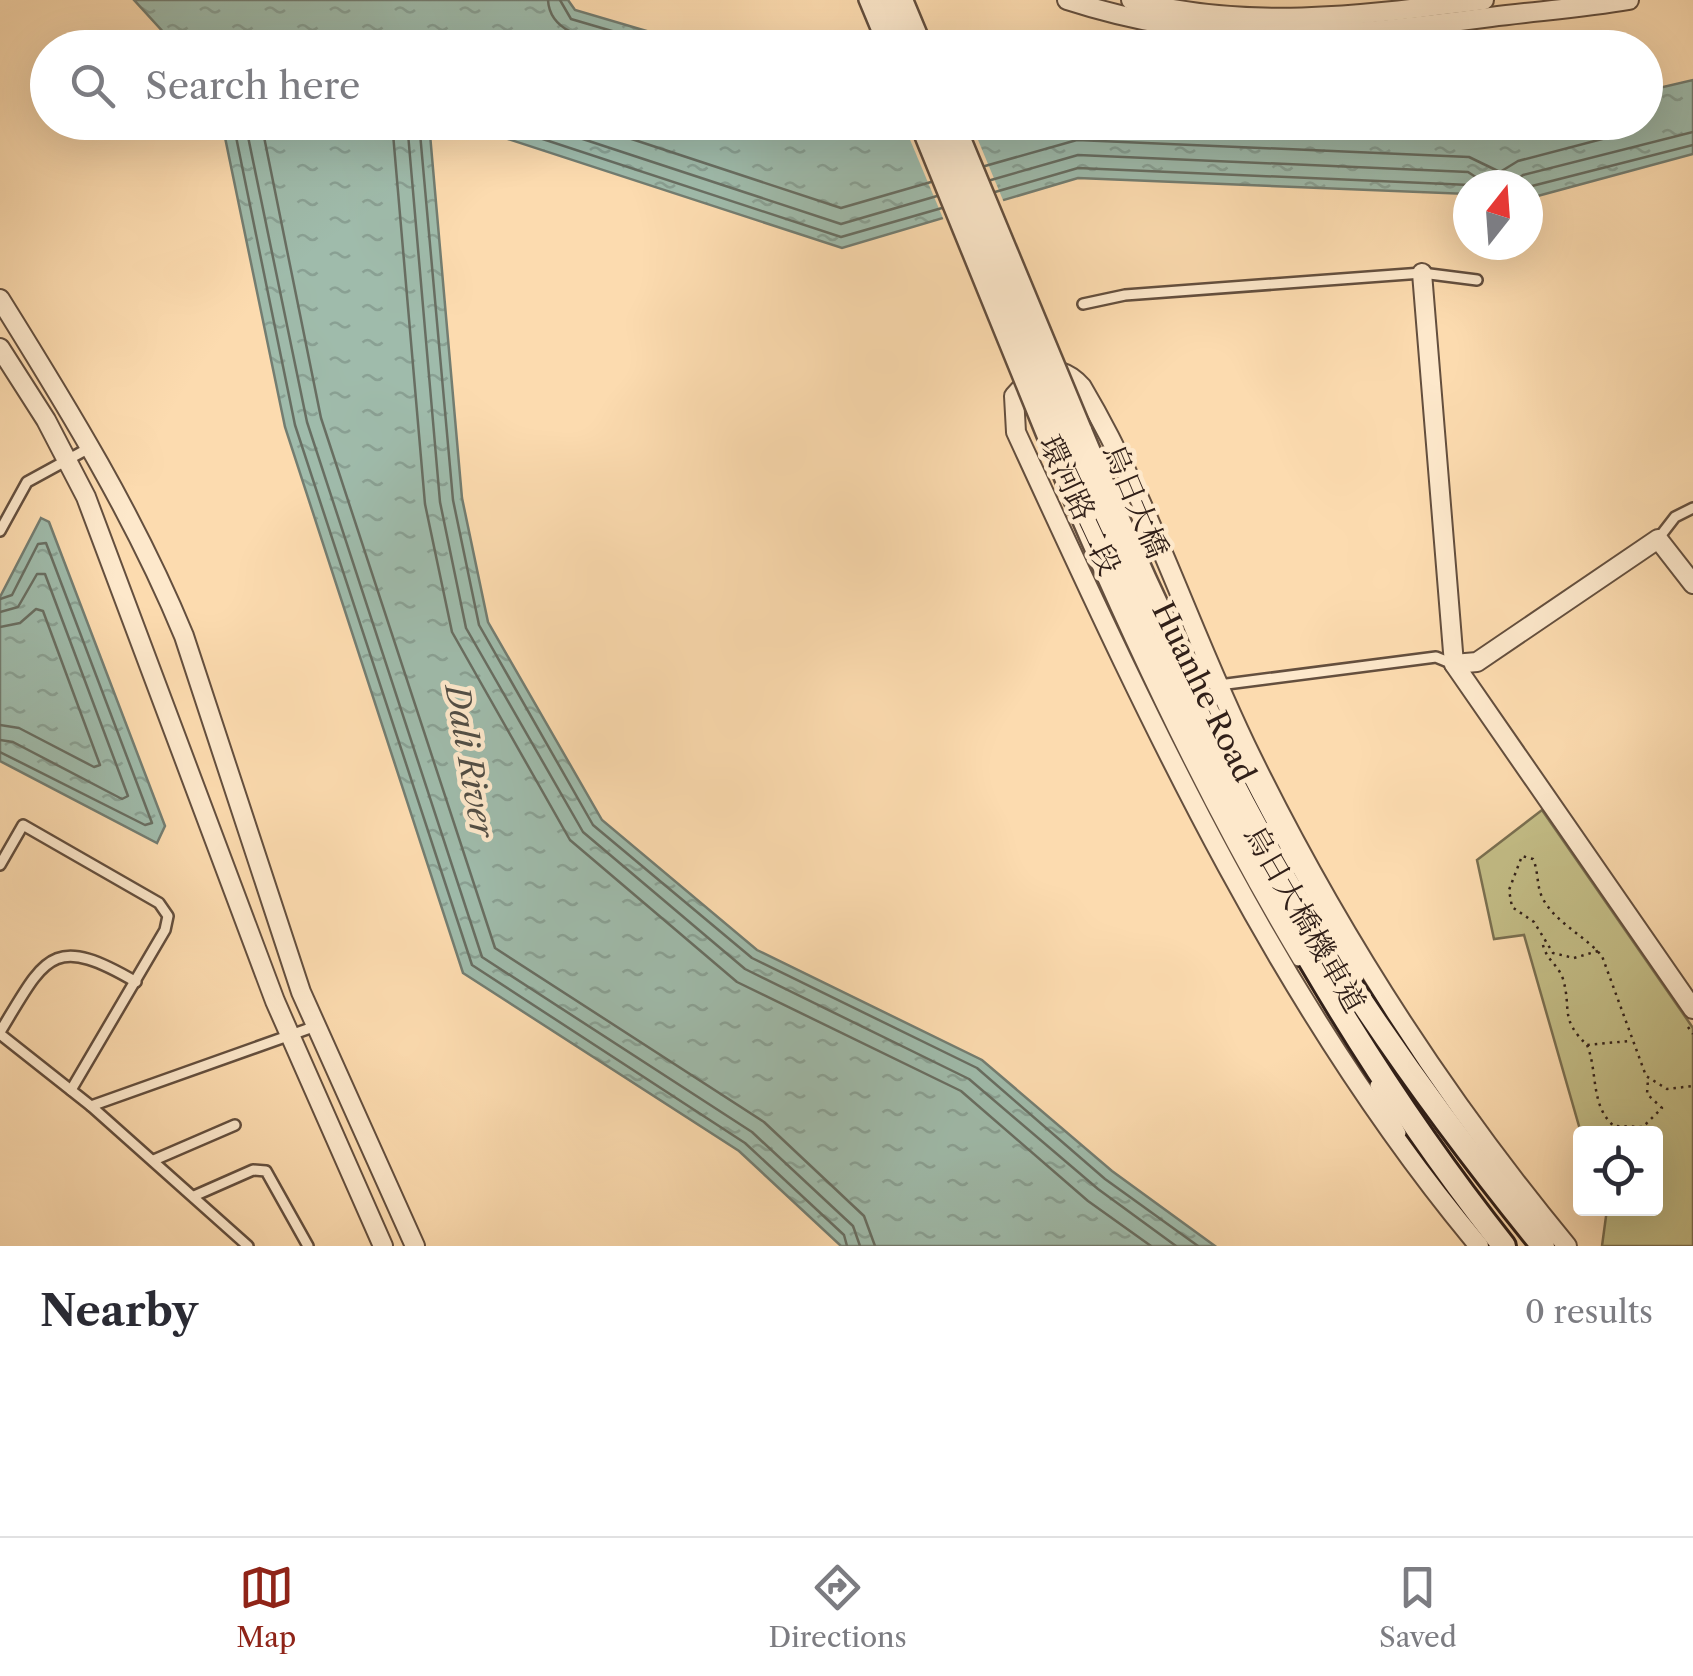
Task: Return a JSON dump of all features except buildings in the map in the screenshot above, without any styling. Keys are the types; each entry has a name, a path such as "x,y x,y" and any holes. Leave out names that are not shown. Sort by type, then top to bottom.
{"street":[{"path":"876,0 888,30"},
{"path":"895,0 908,30"},
{"path":"1067,0 1195,30"},
{"path":"1131,0 1218,16 1290,20 1484,0"},
{"path":"1345,30 1496,8 1628,0"},
{"path":"935,140 1116,556"},
{"name":"烏日大橋","path":"953,140 1116,556 1347,1001"},
{"path":"1422,273 1454,664 1693,1009"},
{"path":"0,299 91,447 162,584 184,636 279,931 316,1026 415,1246"},
{"path":"0,348 66,459 111,562 289,1036 383,1246"},
{"name":"環河路二段","path":"1479,1246 1429,1184 1318,1020 1254,912 1095,602 1016,432 1014,396 1036,372 1054,369 1072,376 1093,405 1219,685 1304,860 1365,967 1482,1138 1567,1246"},
{"path":"1454,664 1477,662 1658,540 1693,584"},
{"path":"1347,1001 1442,1165 1504,1246"},
{"path":"1347,1001 1404,1066 1543,1246"}],"lane":[{"path":"864,0 876,30"},
{"path":"908,0 920,30"},
{"name":"烏日大橋機車道","path":"922,140 1116,556 1176,637 1304,884 1414,1062 1482,1138"},
{"name":"烏日大橋機車道","path":"966,140 1200,783 1265,906 1376,1086 1429,1184"},
{"path":"1083,304 1126,295 1422,273 1477,280"},
{"path":"0,531 27,482 91,447"},
{"path":"1658,540 1674,518 1693,508"},
{"path":"1219,685 1436,657 1454,664"},
{"path":"0,865 23,826 158,903 167,924 71,1090"},
{"path":"136,982 84,955 51,962 35,974 0,1033 154,1160 248,1246"},
{"path":"91,1106 316,1026"},
{"path":"154,1160 234,1124"},
{"path":"194,1196 254,1170 266,1170 308,1246"}],"path":[{"path":"1522,856 1533,859 1539,889 1550,909 1598,952 1648,1079 1648,1094 1662,1108 1643,1127 1614,1126 1602,1112 1595,1064 1587,1044 1570,1026 1563,979 1534,922 1510,901 1510,883 1522,856"},
{"path":"1543,943 1569,958 1598,952"},
{"path":"1587,1044 1632,1040"},
{"path":"1648,1079 1667,1089 1693,1086"}],"shaded area":[{"path":"1542,810 1693,1028 1693,1246 1602,1246 1606,1216 1663,1216 1663,1126 1579,1126 1524,935 1494,939 1477,860"}],"water":[{"path":"134,0 568,0 575,10 643,30 161,30"},
{"path":"1693,80 1693,154 1543,195 1543,170 1453,170 1453,193 1078,178 842,248 511,140 1663,140 1663,87"},
{"name":"Dali River","path":"226,140 430,140 462,498 488,622 602,820 757,950 982,1060 1112,1171 1215,1246 841,1246 739,1151 463,973 285,427"},
{"path":"41,518 49,522 165,826 157,843 0,761 0,597"}],"pier":[{"path":"910,140 978,140 1005,205 945,223"}]}
